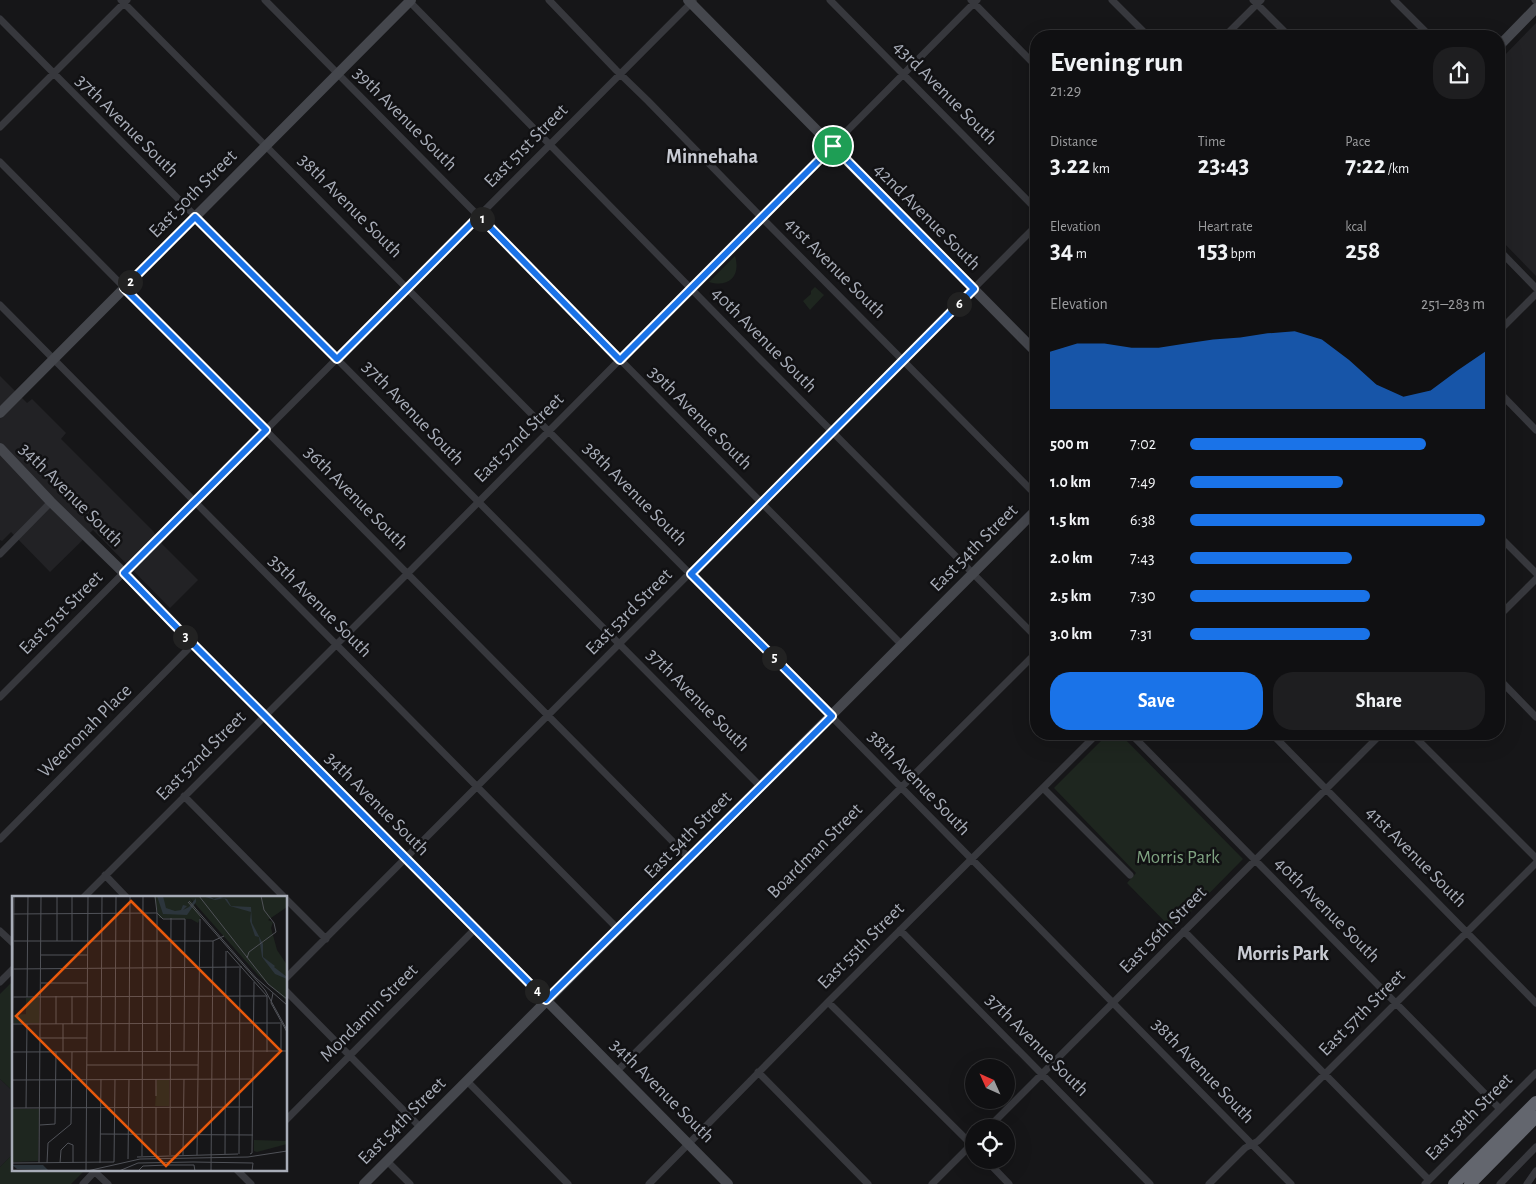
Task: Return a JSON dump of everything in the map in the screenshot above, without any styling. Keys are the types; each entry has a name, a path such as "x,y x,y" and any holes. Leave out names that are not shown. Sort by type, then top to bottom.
{"highway":[{"path":"1454,1184 1536,1102"},
{"path":"1470,1184 1536,1118"}],"street":[{"name":"39th Avenue South","path":"264,0 902,645"},
{"name":"41st Avenue South","path":"548,0 1030,488"},
{"name":"43rd Avenue South","path":"830,0 1030,203"},
{"path":"1112,0 1142,30"},
{"path":"1394,0 1424,30"},
{"path":"0,127 124,1"},
{"name":"38th Avenue South","path":"124,1 832,716 1291,1184"},
{"name":"East 50th Street","path":"0,413 409,1"},
{"name":"40th Avenue South","path":"409,1 1030,631"},
{"name":"East 51st Street","path":"0,697 621,74 691,1"},
{"name":"42nd Avenue South","path":"691,1 1030,346"},
{"name":"East 52nd Street","path":"85,896 762,218 904,75 974,1"},
{"path":"974,1 1030,60"},
{"path":"1230,30 1257,1 1284,30"},
{"path":"1505,40 1536,8"},
{"name":"37th Avenue South","path":"0,19 761,786"},
{"name":"36th Avenue South","path":"0,162 689,858"},
{"name":"East 53rd Street","path":"288,976 1030,232"},
{"path":"1505,256 1536,288"},
{"path":"1505,325 1536,294"},
{"name":"35th Avenue South","path":"0,305 618,929"},
{"path":"1505,398 1536,430"},
{"name":"34th Avenue South","path":"0,448 728,1184"},
{"path":"0,554 52,502"},
{"name":"East 54th Street","path":"364,1184 1030,516"},
{"path":"1505,542 1536,573"},
{"path":"1505,610 1536,579"},
{"name":"Weenonah Place","path":"0,839 193,644"},
{"name":"Boardman Street","path":"617,1071 1030,659"},
{"path":"1505,685 1536,717"},
{"name":"East 55th Street","path":"649,1184 758,1072 1091,740"},
{"name":"40th Avenue South","path":"1137,740 1500,1109"},
{"name":"41st Avenue South","path":"1278,740 1536,1003"},
{"name":"East 56th Street","path":"997,1119 1376,740"},
{"path":"1418,740 1536,858"},
{"path":"1043,788 1130,876"},
{"path":"184,796 284,896"},
{"name":"East 57th Street","path":"1208,1184 1244,1148 1258,1140 1536,863"},
{"path":"105,875 125,896"},
{"path":"288,900 326,939"},
{"name":"Mondamin Street","path":"288,1118 475,929"},
{"path":"0,930 12,942"},
{"name":"37th Avenue South","path":"900,930 1150,1184"},
{"path":"1184,931 1325,1073 1427,1182"},
{"path":"0,982 12,970"},
{"path":"288,993 420,1127"},
{"path":"828,1002 965,1137"},
{"path":"758,1072 868,1184"},
{"name":"East 58th Street","path":"1427,1182 1536,1073"},
{"path":"467,1080 568,1184"},
{"path":"1500,1184 1536,1147"},
{"path":"932,1184 965,1153"},
{"path":"387,1161 410,1184"},
{"path":"995,1169 1010,1184"},
{"path":"1527,1184 1536,1171"},
{"path":"82,1184 95,1172"},
{"path":"97,1172 108,1184"},
{"path":"240,1172 250,1184"}],"shaded area":[{"path":"1536,23 1536,276 1505,244 1505,55"},
{"path":"0,376 27,403 32,399 66,433 61,439 153,531 163,545 198,580 170,608 93,530 50,572 11,532 2,541 0,540"},
{"path":"0,1079 12,1090 12,1155 0,1167"}],"green space":[{"path":"735,256 736,269 732,279 722,283 709,282"},
{"path":"815,287 824,295 810,310 803,301 811,294"},
{"name":"Morris Park","path":"1102,740 1126,740 1243,859 1173,930 1127,883 1136,873 1054,788"},
{"path":"12,982 12,1090 0,1079 0,994"},
{"path":"12,1155 12,1172 83,1172 71,1184 0,1184 0,1167"}],"district":[{"name":"Minnehaha","path":"712,157"},
{"name":"Morris Park","path":"1283,954"}],"route":[{"path":"833,146 974,289 691,574 832,716 546,1000 124,573 266,430 124,288 195,217 337,359 479,216 620,360 833,146"}]}
